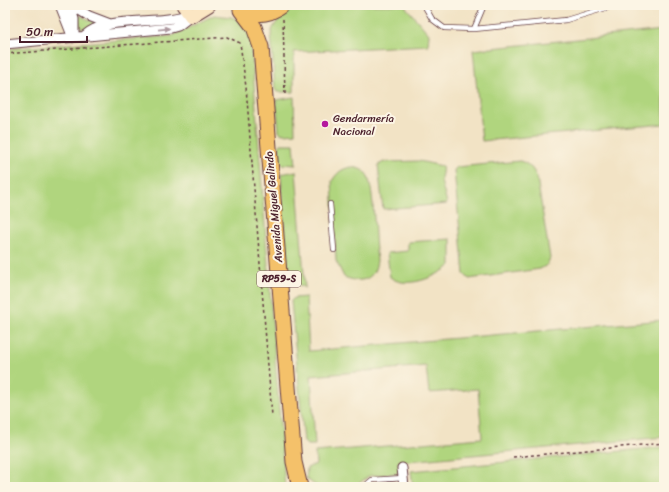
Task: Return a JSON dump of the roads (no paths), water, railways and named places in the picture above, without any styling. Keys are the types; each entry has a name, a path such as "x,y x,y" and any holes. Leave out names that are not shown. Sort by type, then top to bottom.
{"main road":[{"path":"188,11 201,5"},
{"path":"188,11 209,5"},
{"path":"237,7 255,14 278,12"},
{"name":"Avenida Miguel Galindo","path":"237,7 254,27 261,47"},
{"name":"Avenida Miguel Galindo","path":"278,12 265,24 261,47 294,462 300,487"},
{"name":"Avenida Miguel Galindo","path":"291,487 290,477 294,462"}],"street":[{"path":"60,5 73,38"},
{"path":"70,5 74,19 73,38"},
{"path":"70,5 89,16 112,24"},
{"path":"83,37 94,29 112,24 167,20 188,11"},
{"path":"5,44 171,28 178,26 188,11"},
{"path":"402,468 404,482"}],"lane":[{"path":"424,5 432,19 444,28 474,29 566,20 616,5"},
{"path":"474,29 484,5"},
{"path":"330,204 334,250"},
{"path":"364,487 372,480 404,482"}],"place":[{"name":"Gendarmería Nacional","path":"325,124"}]}
